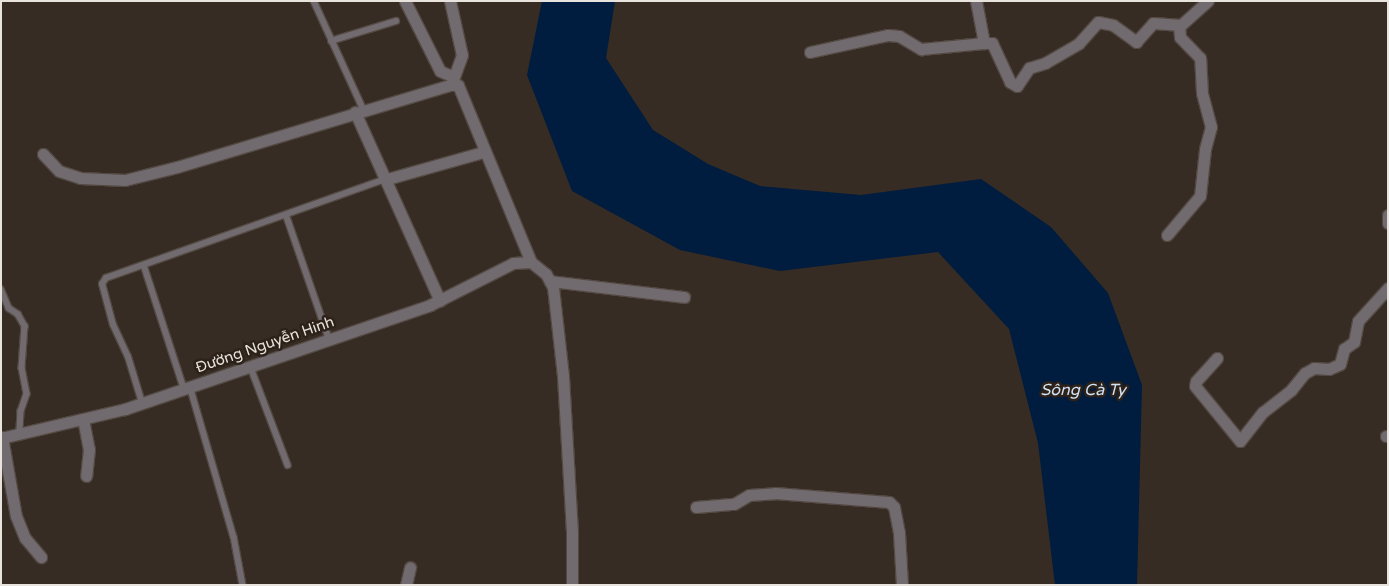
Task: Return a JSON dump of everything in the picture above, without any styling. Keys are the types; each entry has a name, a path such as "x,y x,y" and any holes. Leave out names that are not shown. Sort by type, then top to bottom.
{"street":[{"path":"405,1 440,71 461,88 483,152 508,201 532,262 550,281 556,303 562,376 572,530 572,585"},
{"path":"43,154 59,171 80,178 125,180 177,167 360,111 452,80 462,55 450,1"},
{"path":"976,1 984,43"},
{"path":"810,52 888,35 898,36 921,49 992,43 1010,82 1017,86 1029,68 1044,63 1079,43 1098,22 1113,25 1136,42 1153,23 1179,25 1208,1"},
{"path":"1167,235 1200,196 1205,149 1211,127 1202,93 1200,58 1180,37 1179,25"},
{"path":"360,111 387,179 440,301"},
{"path":"387,179 483,152"},
{"path":"1388,215 1388,223"},
{"name":"Đường Nguyễn Hinh","path":"2,438 142,403 440,301 513,263 532,262"},
{"path":"550,281 684,297"},
{"path":"1217,358 1196,381 1195,386 1240,441 1263,412 1305,373 1314,368 1329,369 1340,364 1344,349 1354,342 1358,321 1388,288"},
{"path":"83,419 89,449 86,476"},
{"path":"2,438 16,516 25,538 41,557"},
{"path":"696,507 734,504 748,495 775,493 889,502 894,507 899,533 902,585"},
{"path":"406,585 410,567"}],"lane":[{"path":"314,1 360,111"},
{"path":"331,41 396,21"},
{"path":"142,403 128,357 118,340 102,284 106,278 287,217 387,179"},
{"path":"287,217 329,338"},
{"path":"144,265 187,387 234,537 243,585"},
{"path":"1,289 9,308 18,314 25,326 22,368 27,394 21,411 20,432"},
{"path":"250,365 288,465"}],"water":[{"name":"Sông Cà Ty","path":"542,1 615,1 606,58 653,130 708,164 760,186 861,195 981,179 1051,227 1108,293 1142,385 1137,585 1055,585 1038,443 1009,329 938,252 780,271 680,250 572,191 527,75"}]}
